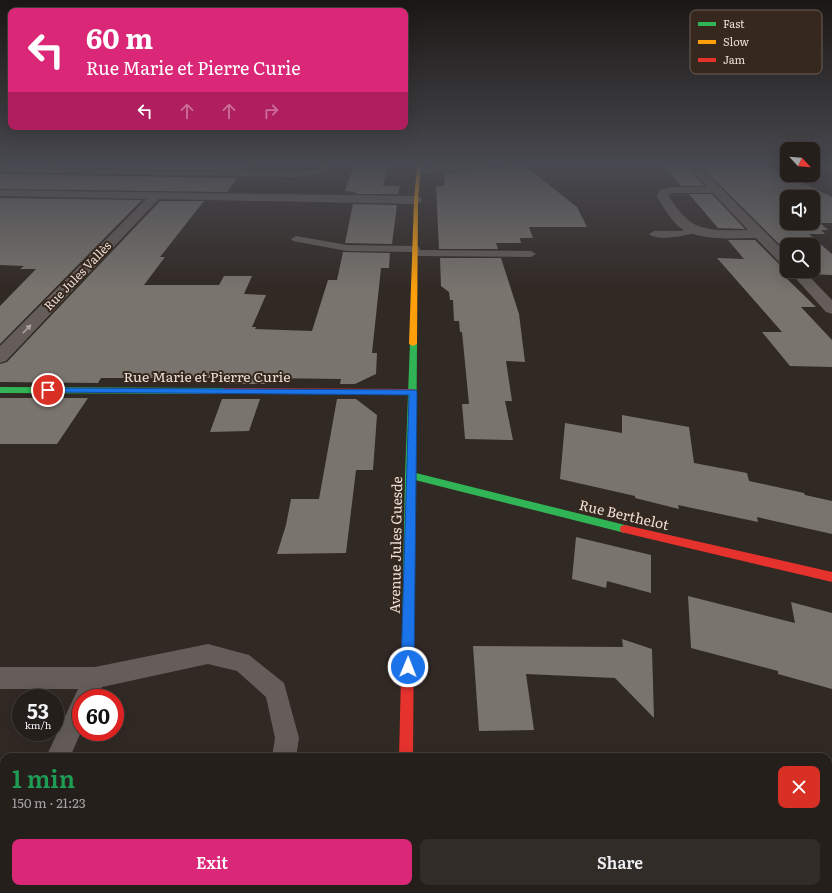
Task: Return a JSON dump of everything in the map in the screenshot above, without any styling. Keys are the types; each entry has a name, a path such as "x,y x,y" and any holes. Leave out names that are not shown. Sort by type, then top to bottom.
{"main road":[{"name":"Avenue Jules Guesde","path":"406,753 416,207"},
{"name":"Rue Marie et Pierre Curie","path":"0,390 413,392"},
{"name":"Rue Berthelot","path":"410,475 566,516 733,556 832,577"}],"street":[{"name":"Rue Jules Vallès","path":"0,357 145,207"},
{"path":"671,207 683,222 695,230 716,233 760,234"},
{"path":"734,207 780,255"},
{"path":"803,278 832,309"}],"lane":[{"path":"654,234 682,234 695,230"},
{"path":"296,239 347,248 531,254"},
{"path":"0,678 95,678 208,654 242,662 276,691 287,738 285,753"},
{"path":"90,689 95,678"},
{"path":"60,753 72,727"}],"building":[{"path":"0,207 135,207 0,344 0,306 36,269 20,269 24,266 0,265"},
{"path":"155,207 200,207 160,257 165,257 144,285 219,285 224,276 252,276 244,294 266,295 252,327 256,327 255,329 312,331 328,280 337,280 343,252 390,253 389,268 381,268 372,353 377,353 376,374 355,384 340,384 341,379 267,378 265,384 227,384 229,378 101,378 98,383 0,382 0,364 7,362"},
{"path":"352,207 397,207 392,244 345,243"},
{"path":"437,207 577,207 587,227 529,227 533,238 520,238 521,243 496,243 498,249 439,249"},
{"path":"700,207 724,207 745,229 718,228"},
{"path":"742,207 780,207 780,230 820,230 820,223 828,230 821,230 825,234 809,234 814,238 780,238 780,245"},
{"path":"820,207 832,207 832,223 820,223"},
{"path":"728,240 755,240 780,265 780,278 786,278 816,307 801,307 832,340 832,367 790,366 762,332 782,332 717,258 744,259"},
{"path":"820,244 832,254 832,275 820,274"},
{"path":"440,258 501,258 519,314 525,362 506,361 512,401 505,401 513,440 465,439 462,404 469,404 462,332 460,332 459,321 454,321 453,300 450,300 449,292 441,286"},
{"path":"0,398 88,398 57,444 0,444"},
{"path":"222,399 260,399 249,431 210,432"},
{"path":"337,399 356,399 377,415 373,470 356,470 346,553 277,554 286,525 291,499 319,499"},
{"path":"622,415 689,427 694,463 747,473 749,481 804,493 805,495 832,501 832,534 757,517 758,522 678,505 679,509 635,498 635,496 560,479 565,423 622,433"},
{"path":"576,537 651,555 651,593 607,581 606,588 572,579"},
{"path":"688,596 795,623 791,602 832,613 832,689 778,674 778,671 691,648"},
{"path":"622,639 652,649 654,718 615,678 526,674 534,730 479,731 473,646 623,647"}],"traffic: fast":[{"path":"408,634 413,344"},
{"path":"0,390 224,391"},
{"path":"410,475 625,529"}],"traffic: slow":[{"path":"413,344 416,207"}],"traffic: jam":[{"path":"224,391 413,392"},
{"path":"625,529 832,577"},
{"path":"406,753 408,634"}],"route":[{"path":"48,390 413,392 410,475 408,667"}]}
